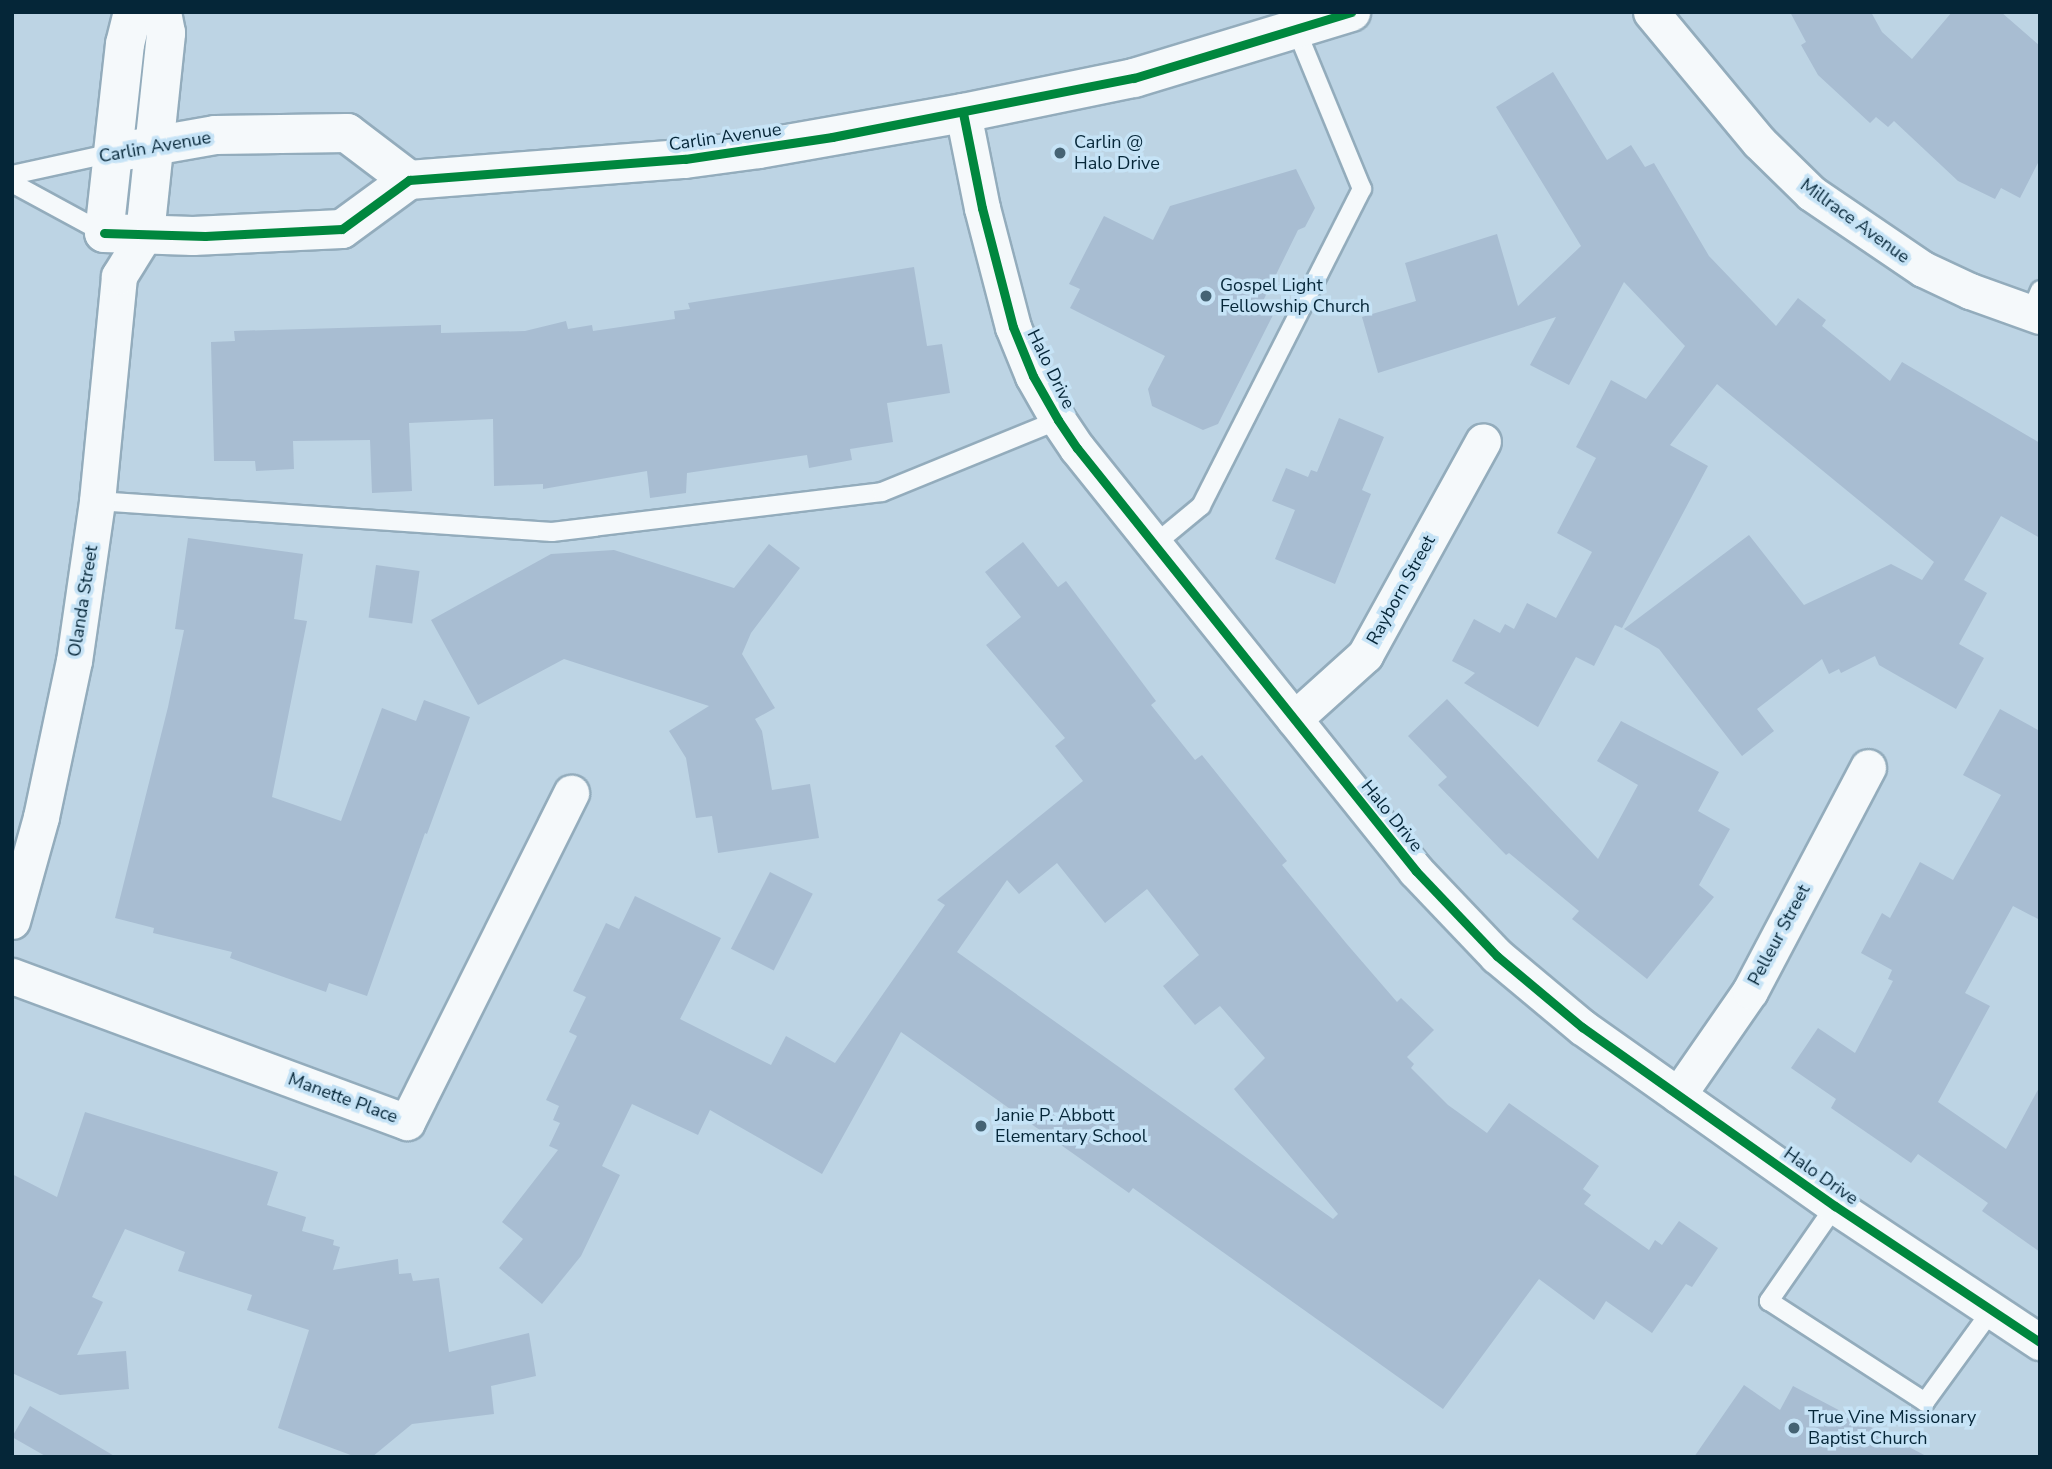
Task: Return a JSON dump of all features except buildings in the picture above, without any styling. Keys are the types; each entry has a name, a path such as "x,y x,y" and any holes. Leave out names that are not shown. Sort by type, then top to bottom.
{"street":[{"name":"Olanda Street","path":"12,921 61,726 80,621 97,501 119,276 104,233 127,33 133,12"},
{"name":"Olanda Street","path":"119,276 145,234 166,33 162,12"},
{"name":"Carlin Avenue","path":"113,153 215,135 347,133 409,180 685,159 759,149 963,113 1134,78 1297,31 1351,12"},
{"name":"Millrace Avenue","path":"1651,12 1759,142 1811,193 1923,269 2037,307"},
{"name":"Halo Drive","path":"963,113 982,208 1013,327 1033,376 1058,420 1416,871 1497,957 1582,1027 1835,1206 2040,1342"},
{"path":"104,233 205,236 342,229 409,180"},
{"name":"Rayborn Street","path":"1294,719 1365,655 1483,441"},
{"name":"Pelleur Street","path":"1678,1095 1750,991 1868,767"},
{"name":"Manette Place","path":"12,976 407,1122 571,793"}],"lane":[{"path":"1154,544 1201,506 1362,189 1297,31"},
{"name":"Carlin Avenue","path":"12,175 113,153"},
{"path":"12,183 104,233"},
{"path":"97,501 552,532 882,492 1058,420"},
{"path":"1835,1206 1769,1301 1925,1402 1991,1311"}],"cycle path":[{"path":"104,233 205,236 342,229 409,180 685,159 832,137 1134,78 1351,12"},
{"path":"963,113 982,208 1013,327 1033,376 1058,420 1077,448 1416,871 1497,956 1582,1027 1835,1206 2040,1342"}],"place":[{"name":"Carlin @ Halo Drive","path":"1060,153"},
{"name":"Gospel Light Fellowship Church","path":"1206,296"},
{"name":"Janie P. Abbott Elementary School","path":"981,1126"},
{"name":"True Vine Missionary Baptist Church","path":"1794,1428"}]}
